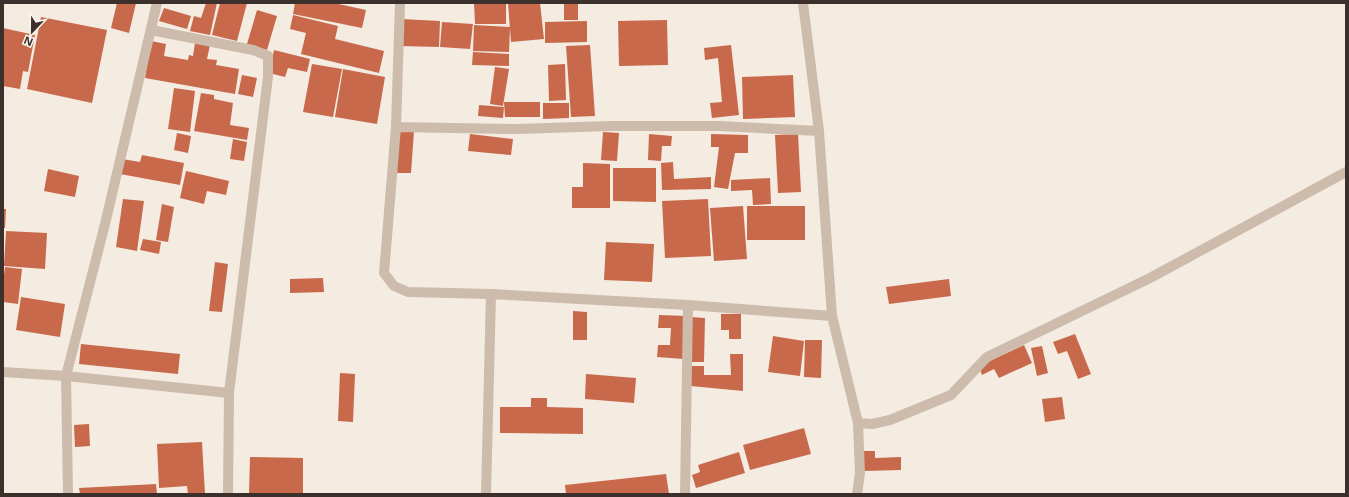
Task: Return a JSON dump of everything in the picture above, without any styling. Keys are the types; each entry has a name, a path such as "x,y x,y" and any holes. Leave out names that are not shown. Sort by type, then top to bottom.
{"street":[{"path":"68,494 66,376 105,224 157,3"},
{"path":"400,3 396,127 384,273 394,286 408,292 490,294 688,305 832,316"},
{"path":"803,3 819,131 832,316 858,423 860,473 857,494"},
{"path":"150,30 253,50 268,56 268,77 229,392 228,494"},
{"path":"396,127 517,129 610,126 719,126 819,131"},
{"path":"858,423 872,424 890,420 951,395 987,356 1150,278 1346,172"},
{"path":"486,494 490,294"},
{"path":"685,494 688,305"},
{"path":"3,372 66,376 229,392"}],"building":[{"path":"117,3 136,3 129,33 111,28"},
{"path":"206,3 217,3 210,35 190,31 194,16 201,18"},
{"path":"220,3 247,3 237,41 212,35"},
{"path":"295,3 334,3 366,10 362,28 293,14"},
{"path":"474,3 506,3 506,24 475,24"},
{"path":"508,3 540,3 544,39 511,42"},
{"path":"564,3 578,3 578,20 564,20"},
{"path":"164,8 191,16 187,29 159,21"},
{"path":"257,10 277,16 267,50 247,44"},
{"path":"293,15 338,26 335,39 384,51 379,73 301,54 306,33 290,29"},
{"path":"41,17 107,30 92,103 27,89"},
{"path":"401,19 440,21 439,47 400,46"},
{"path":"667,20 668,65 619,66 618,21"},
{"path":"587,21 587,42 545,43 545,22"},
{"path":"442,22 473,24 470,49 440,47"},
{"path":"474,25 510,27 509,52 473,51"},
{"path":"3,28 35,35 28,72 23,71 20,89 3,86"},
{"path":"151,41 166,44 164,56 188,60 189,55 193,56 195,43 210,45 207,59 217,60 216,65 239,69 235,94 145,78"},
{"path":"590,45 595,116 571,117 566,46"},
{"path":"731,45 739,115 712,118 710,103 722,102 718,58 705,60 704,48"},
{"path":"274,50 310,59 307,72 288,68 285,77 269,73"},
{"path":"473,52 509,54 509,66 472,65"},
{"path":"312,64 342,69 333,117 303,112"},
{"path":"565,64 566,100 549,101 548,65"},
{"path":"495,67 509,69 503,106 490,104"},
{"path":"343,69 385,77 377,124 335,117"},
{"path":"242,75 257,78 253,97 238,94"},
{"path":"793,75 795,117 743,119 742,77"},
{"path":"174,88 195,91 190,132 168,129"},
{"path":"201,93 214,95 214,99 233,103 230,125 249,128 247,140 194,131"},
{"path":"504,102 540,102 540,117 505,117"},
{"path":"543,103 569,103 569,118 543,119"},
{"path":"479,105 504,107 503,118 478,116"},
{"path":"398,130 414,131 411,173 396,173"},
{"path":"603,132 619,133 617,161 601,160"},
{"path":"177,133 191,136 188,153 174,150"},
{"path":"470,134 513,139 511,155 468,151"},
{"path":"649,134 672,136 671,146 662,146 661,161 648,160"},
{"path":"711,134 748,135 748,153 735,153 728,189 714,187 719,147 711,147"},
{"path":"798,134 801,192 778,193 775,135"},
{"path":"233,139 247,142 244,161 230,159"},
{"path":"142,155 184,163 180,185 120,174 122,159 140,162"},
{"path":"673,162 674,179 711,177 711,189 662,190 661,163"},
{"path":"583,163 610,164 610,208 572,208 572,187 583,187"},
{"path":"613,168 656,168 656,202 613,201"},
{"path":"48,169 79,176 75,197 44,191"},
{"path":"186,171 229,181 226,195 207,191 204,204 180,198"},
{"path":"770,178 771,204 753,205 752,190 731,191 731,180"},
{"path":"123,199 144,201 137,251 116,247"},
{"path":"708,199 711,256 665,258 662,201"},
{"path":"162,204 174,207 168,242 156,240"},
{"path":"743,206 747,259 714,261 710,208"},
{"path":"747,206 805,206 805,240 747,240"},
{"path":"3,209 6,209 5,228 3,228"},
{"path":"6,231 47,233 45,269 4,266"},
{"path":"143,239 161,242 159,254 140,250"},
{"path":"606,242 654,244 652,282 604,280"},
{"path":"215,262 228,264 222,312 209,311"},
{"path":"5,267 22,269 18,304 3,302"},
{"path":"323,278 324,292 290,293 290,279"},
{"path":"949,279 951,296 889,304 886,287"},
{"path":"21,297 65,304 60,337 16,330"},
{"path":"573,311 587,312 587,340 573,340"},
{"path":"721,314 741,314 741,339 729,339 729,330 721,330"},
{"path":"659,315 687,316 684,359 657,357 658,345 670,345 671,328 658,328"},
{"path":"691,317 705,318 704,362 689,362"},
{"path":"1075,334 1091,374 1078,379 1067,351 1058,354 1053,342"},
{"path":"773,336 804,341 800,376 768,372"},
{"path":"805,340 822,340 821,378 804,377"},
{"path":"81,344 180,354 178,374 79,364"},
{"path":"1024,345 1032,363 999,378 994,369 982,375 979,366"},
{"path":"1042,346 1048,373 1037,376 1031,348"},
{"path":"730,354 743,354 743,391 691,386 690,366 704,366 704,375 731,375"},
{"path":"340,373 355,374 353,422 338,421"},
{"path":"586,374 636,378 634,403 585,399"},
{"path":"1062,397 1065,419 1045,422 1042,399"},
{"path":"531,398 547,398 547,407 583,408 583,434 500,433 500,407 531,407"},
{"path":"89,424 90,446 75,447 74,425"},
{"path":"804,428 811,454 750,470 743,445"},
{"path":"202,442 205,494 188,494 187,486 159,488 157,444"},
{"path":"862,451 875,451 875,458 901,457 901,470 863,471"},
{"path":"739,452 745,473 696,488 692,475 700,472 698,465"},
{"path":"250,457 303,458 303,494 249,494"},
{"path":"666,474 669,494 566,494 565,485"},
{"path":"156,484 157,494 80,494 79,488"}]}
